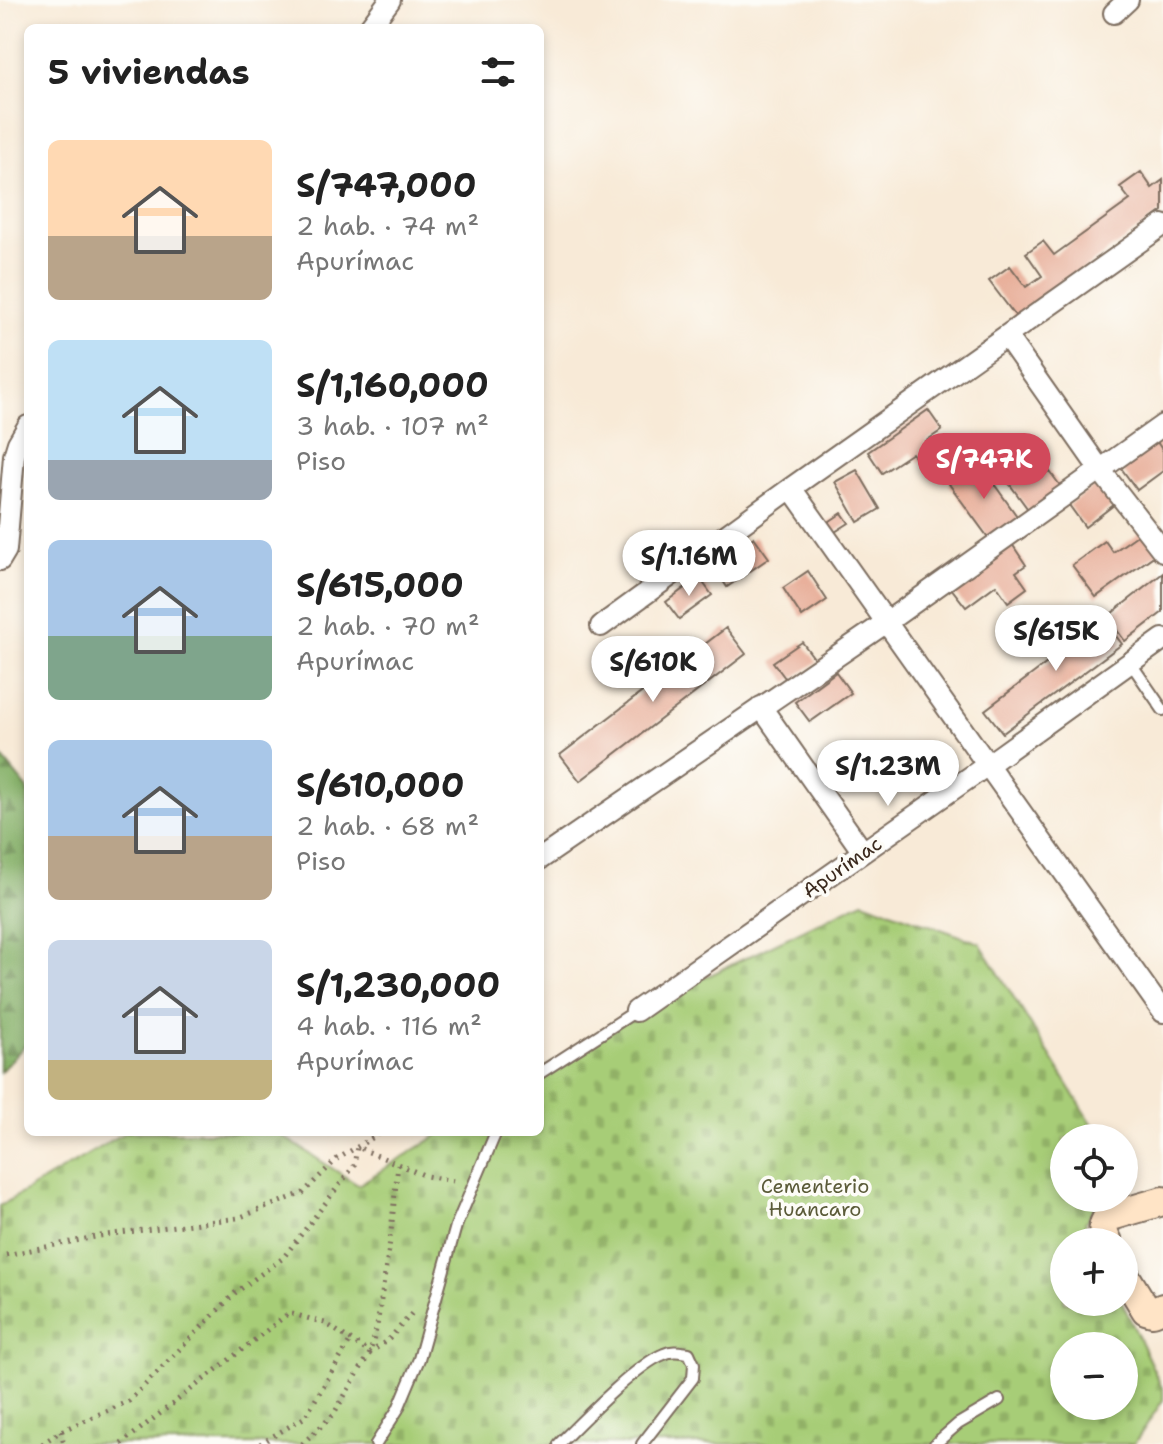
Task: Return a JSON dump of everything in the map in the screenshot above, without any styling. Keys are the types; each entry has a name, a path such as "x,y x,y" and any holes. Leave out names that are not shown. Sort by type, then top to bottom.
{"street":[{"path":"372,24 390,0"},
{"path":"601,626 1163,225"},
{"path":"1007,337 1101,471 1163,551"},
{"path":"544,856 888,621 1163,425"},
{"path":"0,560 6,550 14,456 24,435"},
{"path":"791,488 1163,1012"},
{"name":"Apurímac","path":"636,1011 1163,639"},
{"path":"761,707 863,852"},
{"path":"1112,1228 1163,1201"},
{"path":"1138,1297 1146,1310 1153,1312 1163,1308"}],"lane":[{"path":"1130,662 1163,710"},
{"path":"544,1070 636,1011"},
{"path":"376,1444 398,1409 419,1359 456,1226 494,1136"},
{"path":"559,1444 646,1364 664,1354 677,1351 689,1353 694,1364 693,1378 642,1444"},
{"path":"935,1444 958,1424 999,1400"}],"path":[{"path":"6,1255 105,1235 238,1218 303,1193 337,1159 375,1136"},
{"path":"357,1147 426,1176 472,1184"},
{"path":"42,1444 61,1431 129,1401 235,1293 283,1258 354,1166 357,1147"},
{"path":"302,1444 333,1415 370,1353 383,1283 398,1165"},
{"path":"370,1353 389,1339 418,1306"},
{"path":"121,1444 289,1313 325,1323 370,1353"},
{"path":"260,1444 305,1417 351,1340"},
{"path":"61,1431 64,1444"}],"green space":[{"path":"0,755 24,784 24,1046 0,1072"},
{"name":"Cementerio Huancaro","path":"863,901 980,943 1092,1124 1050,1124 1050,1212 1092,1212 1085,1223 1087,1228 1050,1228 1050,1316 1129,1316 1136,1332 1050,1332 1050,1420 1138,1420 1138,1336 1163,1390 1163,1400 1134,1444 0,1444 0,1206 119,1136 282,1136 358,1185 437,1136 544,1136 544,1068 636,1011"}],"building":[{"path":"1141,172 1152,188 1163,180 1163,211 1017,318 989,281 1010,266 1026,287 1042,276 1026,253 1043,241 1054,255 1130,200 1120,187"},
{"path":"928,410 942,430 926,441 934,453 919,463 912,453 882,473 868,452"},
{"path":"1157,442 1163,451 1163,471 1137,490 1121,468"},
{"path":"1016,444 1038,475 1047,468 1062,488 1030,512 992,460"},
{"path":"979,463 1019,519 990,540 949,484"},
{"path":"857,470 880,509 858,522 835,482"},
{"path":"1103,480 1119,501 1085,527 1069,505"},
{"path":"842,513 849,523 830,535 824,525"},
{"path":"1143,531 1159,552 1096,597 1072,565 1105,541 1113,552"},
{"path":"754,537 769,558 727,587 713,566"},
{"path":"1012,544 1026,565 1016,572 1027,588 1008,602 996,585 966,607 951,588"},
{"path":"808,571 827,600 802,617 783,588"},
{"path":"1163,573 1163,612 1125,641 1107,617"},
{"path":"699,577 712,595 679,619 666,602"},
{"path":"1097,611 1122,644 1003,733 985,710 1080,638 1073,629"},
{"path":"726,628 746,654 580,781 560,755"},
{"path":"802,642 817,662 788,682 773,662"},
{"path":"836,672 851,693 810,722 795,702"}]}
